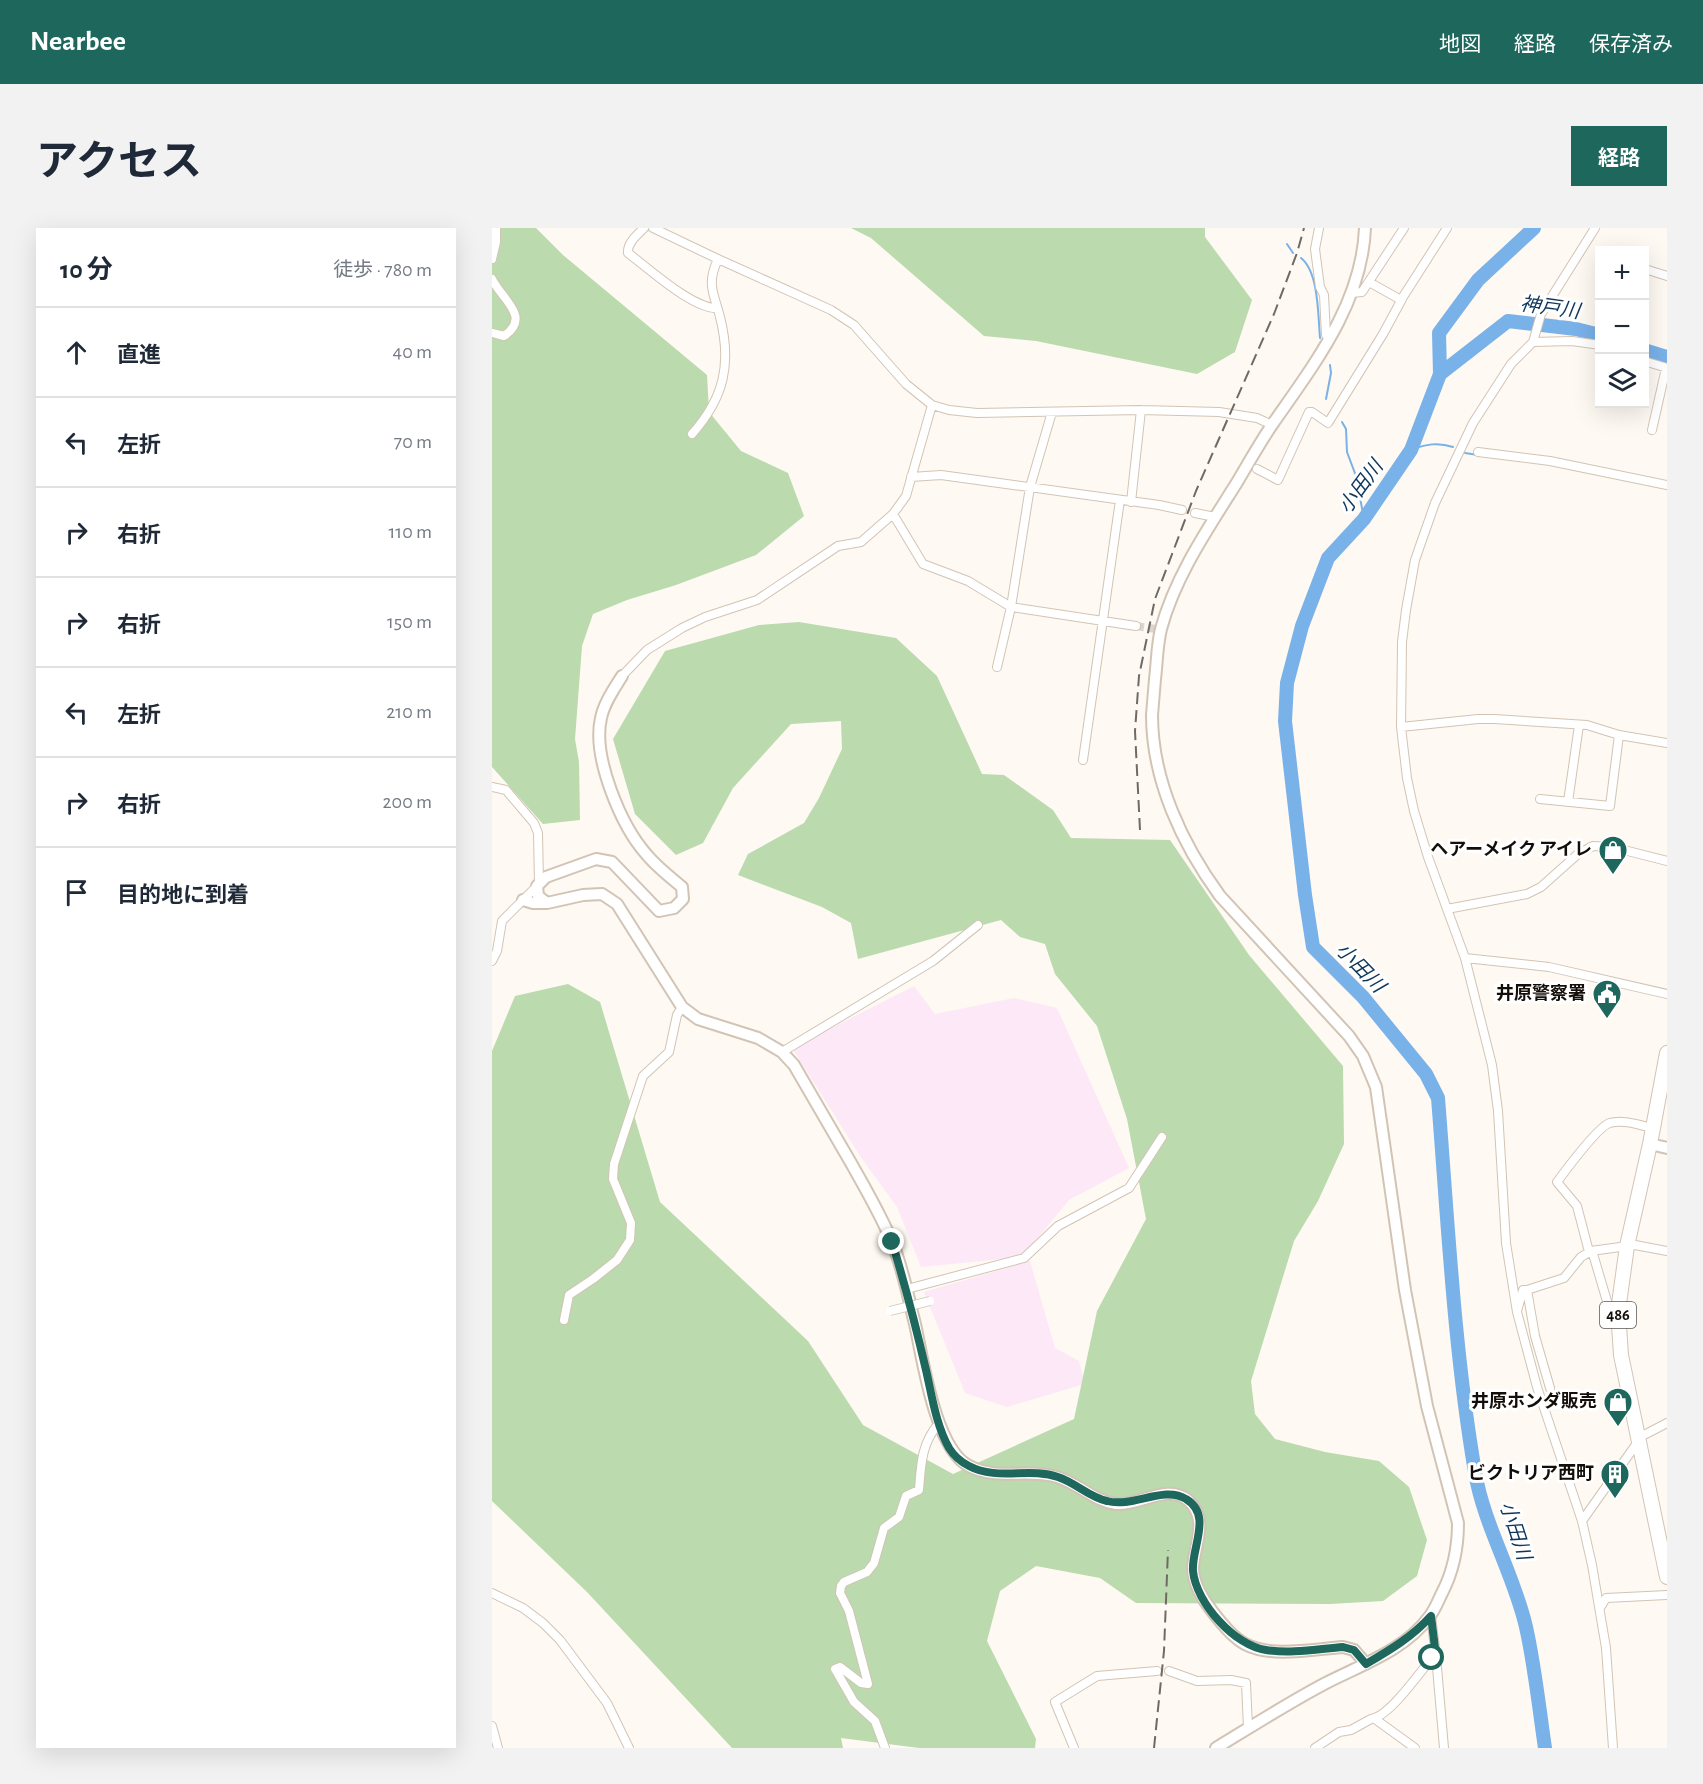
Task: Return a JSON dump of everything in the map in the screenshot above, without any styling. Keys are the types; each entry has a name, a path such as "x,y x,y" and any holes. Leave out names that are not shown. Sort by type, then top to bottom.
{"highway":[{"name":"486","path":"1667,1053 1621,1282 1618,1311 1621,1355 1667,1577"}],"street":[{"path":"492,259 496,228"},
{"path":"644,228 631,242 628,253 693,301 705,307 717,308"},
{"path":"653,228 718,260 831,310 854,325 906,384 932,405 949,410 977,413 1141,410 1219,412 1257,417 1272,425"},
{"path":"1319,228 1315,249 1320,287 1324,295 1326,335 1330,339"},
{"path":"1216,1748 1325,1684 1397,1646 1419,1629 1431,1616 1449,1581 1455,1562 1458,1522 1425,1395 1405,1290 1376,1087 1363,1056 1349,1036 1220,896 1201,870 1167,799 1157,758 1152,716 1159,629 1182,574 1272,425 1330,339 1352,293 1363,258 1365,228"},
{"path":"1352,293 1362,292 1404,228"},
{"path":"1257,469 1278,480 1309,412 1328,423 1447,228"},
{"path":"1595,228 1540,317 1534,339 1511,364 1473,423 1435,503 1420,542 1411,578 1402,642 1401,727 1407,778 1414,811 1465,958 1496,1088 1505,1223 1517,1312 1537,1388 1582,1521 1600,1608 1609,1680 1613,1748"},
{"path":"692,434 711,412 721,392 724,376 723,333 713,297 711,280 718,260"},
{"path":"1649,270 1667,276"},
{"path":"492,279 498,291 514,310 517,320 514,329 504,336 492,333"},
{"path":"1369,282 1402,299"},
{"path":"1534,339 1595,344"},
{"path":"1649,363 1667,368 1652,430"},
{"path":"492,961 497,951 502,921 538,885 554,873 596,859 612,862 659,911 674,908 683,899 682,887 647,855 619,812 600,756 601,718 610,695 621,676 647,650 682,628 705,617 758,600 838,546 861,542 893,514 906,496 932,405"},
{"path":"1131,502 1141,410"},
{"path":"997,667 1011,607 1030,487 1052,412"},
{"path":"1478,452 1550,460 1667,485"},
{"path":"910,477 941,475 1182,510"},
{"path":"1083,760 1120,500"},
{"path":"1195,513 1215,517"},
{"path":"893,514 923,564 968,581 1011,607 1136,627"},
{"path":"1401,727 1478,718 1579,725 1667,743"},
{"path":"1568,801 1579,725"},
{"path":"1540,799 1610,806 1619,735"},
{"path":"492,787 506,790 534,823 538,833 538,896 547,903"},
{"path":"1448,909 1527,894 1541,887 1578,854 1593,846 1612,847 1667,861"},
{"path":"524,900 533,903 547,903 584,895 602,894 616,904 682,1008 698,1019 758,1038 782,1052 794,1065 865,1188 892,1242 907,1289 939,1423 956,1457 968,1466 986,1473 1032,1473 1058,1477 1100,1499 1118,1504 1172,1494 1186,1498 1194,1506 1199,1516 1200,1529 1193,1571 1199,1590 1230,1633 1244,1644 1264,1650 1343,1647 1354,1650 1366,1664"},
{"path":"782,1052 933,961 978,925"},
{"path":"1465,958 1550,966 1667,994"},
{"path":"564,1320 569,1295 594,1279 617,1260 630,1240 631,1223 613,1179 614,1164 643,1076 669,1052 677,1016 682,1008"},
{"path":"1618,1311 1609,1308 1577,1206 1557,1182 1598,1132 1609,1123 1619,1122 1652,1128"},
{"path":"907,1289 1024,1258 1058,1226 1129,1188 1162,1137"},
{"path":"1650,1144 1667,1148"},
{"path":"1525,1290 1564,1278 1581,1257 1591,1251 1635,1245 1667,1251"},
{"path":"1510,1271 1525,1290 1534,1336 1551,1388"},
{"path":"1517,1312 1525,1290"},
{"path":"890,1311 930,1301"},
{"path":"1537,1388 1544,1364"},
{"path":"885,1748 875,1721 854,1702 835,1669 840,1666 861,1683 868,1684 849,1611 840,1593 841,1586 844,1582 871,1568 884,1528 900,1516 906,1496 919,1490 923,1449 931,1432 939,1423"},
{"path":"1582,1521 1642,1436 1667,1424"},
{"path":"492,1593 523,1608 560,1640 607,1703 629,1748"},
{"path":"1600,1608 1606,1598 1667,1595"},
{"path":"1431,1616 1444,1748"},
{"path":"1315,1748 1340,1732 1351,1730 1375,1719 1389,1708 1436,1656"},
{"path":"1074,1748 1055,1702 1097,1676 1157,1671"},
{"path":"1169,1671 1197,1681 1231,1680 1246,1683 1248,1728"},
{"path":"1375,1719 1415,1748"},
{"path":"492,1726 498,1748"}],"shaded area":[{"path":"914,986 935,1014 1014,998 1057,1008 1129,1168 1069,1200 1022,1257 921,1267 897,1207 862,1159 792,1048"},
{"path":"1030,1261 1055,1348 1079,1361 1085,1384 1007,1407 965,1393 924,1292"}],"green space":[{"path":"492,228 536,228 563,255 707,375 709,412 741,451 788,473 804,516 756,555 593,614 582,646 575,739 579,762 580,820 543,824 492,767"},
{"path":"851,228 1205,228 1205,237 1252,300 1235,352 1197,374 1036,341 984,336 871,238"},
{"path":"799,622 896,638 937,676 982,774 1004,775 1053,810 1071,838 1170,840 1249,955 1343,1066 1344,1144 1318,1201 1294,1241 1251,1381 1255,1414 1275,1439 1325,1452 1379,1461 1409,1487 1427,1540 1417,1576 1383,1601 1330,1604 1136,1603 1100,1578 1036,1566 1000,1591 987,1641 1036,1739 1035,1748 919,1748 841,1738 843,1748 732,1748 587,1592 492,1501 492,1051 515,996 568,984 600,1002 660,1202 808,1341 863,1425 953,1474 1074,1419 1097,1311 1146,1219 1127,1119 1097,1026 1055,974 1045,944 1020,937 1001,920 858,959 851,923 822,907 738,875 748,854 804,823 819,798 842,749 841,721 791,724 733,788 703,843 676,855 635,814 613,739 665,651 759,625"}],"waterway":[{"name":"小田川","path":"1534,228 1478,280 1439,333 1440,374 1411,450 1364,519 1328,558 1302,626 1287,683 1285,721 1313,947 1363,997 1426,1074 1438,1098 1457,1333 1475,1472 1485,1512 1521,1607 1534,1672 1545,1748"},
{"path":"1287,244 1293,253"},
{"path":"1301,258 1307,265 1314,284 1320,338"},
{"name":"神戸川","path":"1440,374 1508,321 1576,329 1595,334"},
{"name":"神戸川","path":"1649,352 1667,357"},
{"path":"1326,399 1331,373 1330,365"},
{"path":"1342,422 1346,429 1347,452 1356,476 1364,519"},
{"path":"1411,450 1432,444 1453,447"},
{"path":"1465,453 1478,455"}],"tunnel":[{"path":"1136,626 1156,629"}],"railway":[{"path":"1140,830 1135,731 1139,676 1155,599 1196,491 1274,314 1304,228"},
{"path":"1154,1748 1164,1651 1168,1550"}],"place":[{"name":"ヘアーメイク アイレ","path":"1613,876"},
{"name":"井原警察署","path":"1607,1020"},
{"name":"井原ホンダ販売","path":"1618,1428"},
{"name":"ビクトリア西町","path":"1615,1500"}],"route":[{"path":"892,1242 907,1289 939,1423 956,1457 968,1466 986,1473 1032,1473 1058,1477 1087,1494 1118,1504 1172,1494 1186,1498 1194,1506 1199,1516 1200,1529 1193,1571 1199,1590 1230,1633 1244,1644 1276,1651 1343,1647 1354,1650 1366,1664 1397,1646 1419,1629 1431,1616 1436,1656 1432,1658"}]}
